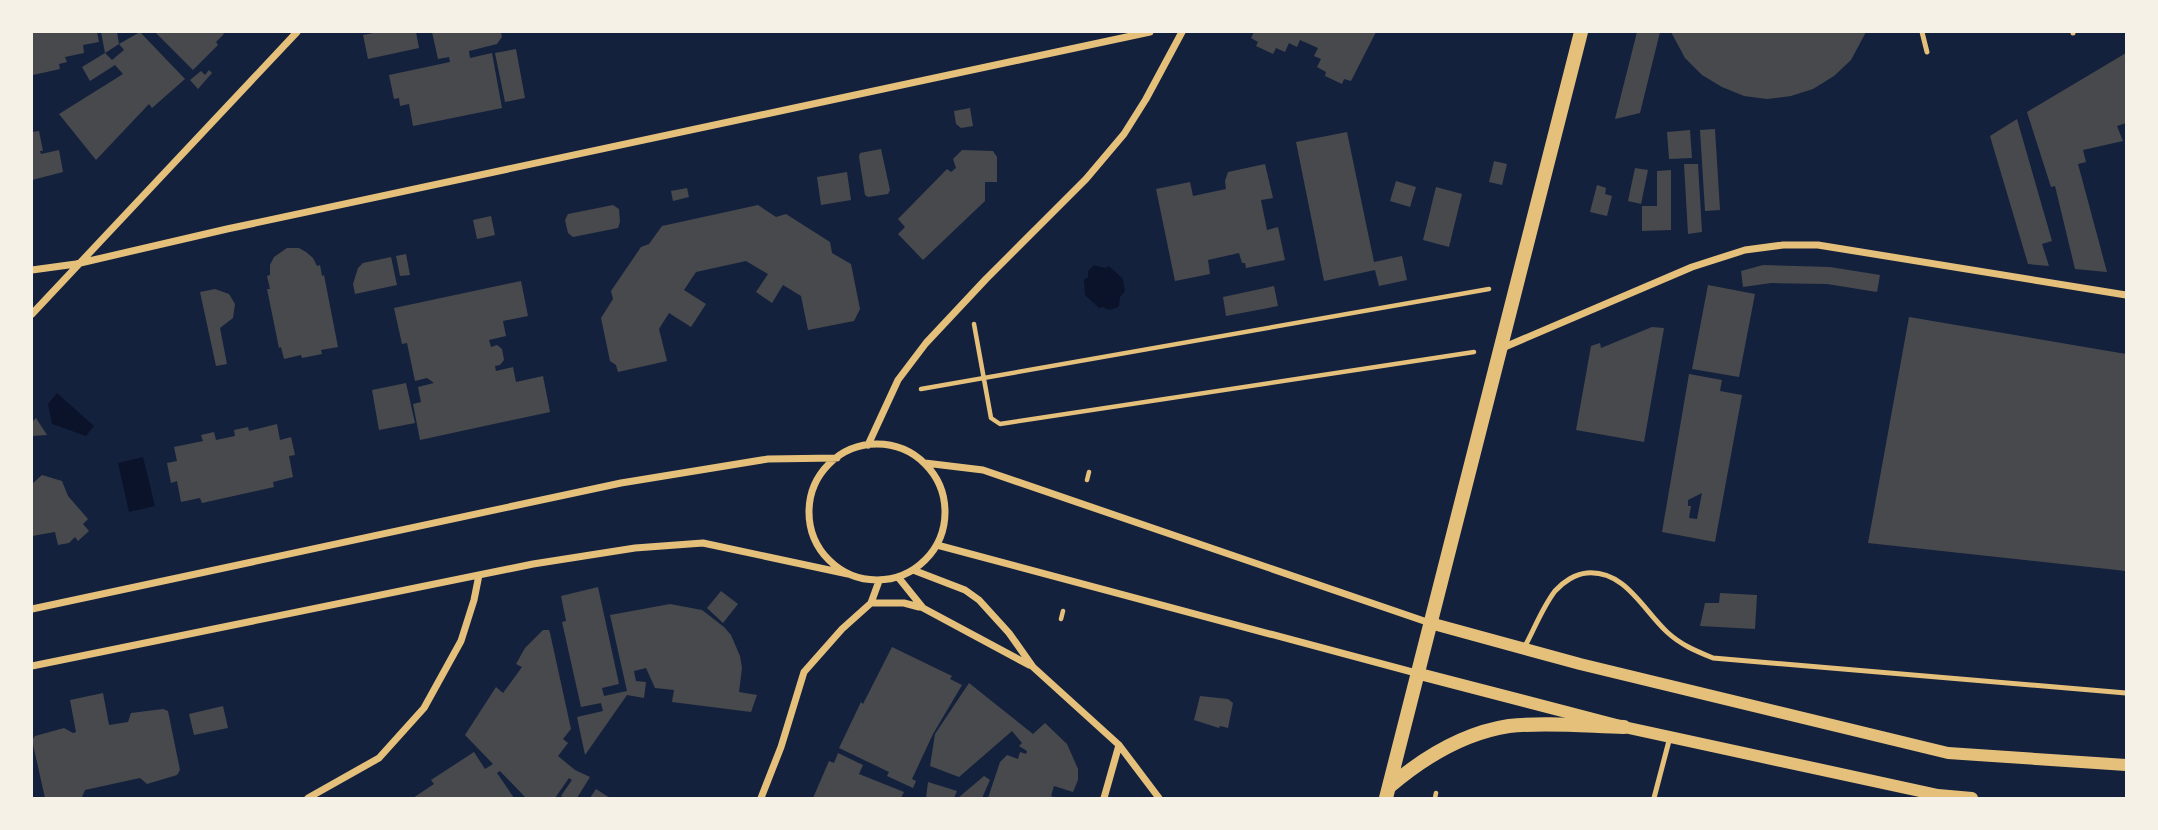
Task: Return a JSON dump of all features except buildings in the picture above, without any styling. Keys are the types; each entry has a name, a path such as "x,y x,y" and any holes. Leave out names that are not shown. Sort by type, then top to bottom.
{"main road":[{"path":"1387,793 1581,32"},
{"path":"1387,793 1416,764 1448,745 1479,733 1510,726 1624,727"}],"street":[{"path":"32,314 76,264 297,32"},
{"path":"32,270 76,264 241,226 1150,32"},
{"path":"868,445 898,380 926,344 986,279 1086,179 1124,134 1182,32"},
{"path":"1499,349 1692,267 1745,250 1783,245 1818,245 2126,295"},
{"path":"32,666 479,575 635,548 703,543 848,574 879,580 898,577 914,570 937,545 945,524 945,501 936,477 925,463 907,451 887,445 868,445 837,458 825,469 816,483 810,498 809,515 815,539 828,560 848,574"},
{"path":"32,609 621,483 768,459 837,458"},
{"path":"925,463 983,470 1430,623 1524,649 1948,753 2126,765"},
{"path":"937,545 1624,727 1938,795 1972,799"},
{"path":"914,570 965,590 979,600 1033,667 1119,745 1159,799"},
{"path":"308,799 379,758 424,708 461,641 479,575"},
{"path":"898,577 923,608"},
{"path":"761,799 781,747 804,672 842,629 871,603 879,580"},
{"path":"871,603 904,603 923,608 1033,667"},
{"path":"1104,799 1119,745"}],"lane":[{"path":"1922,32 1927,52"},
{"path":"1524,649 1556,590 1569,579 1580,574 1593,573 1615,578 1642,602 1666,631 1688,648 1713,658 2126,693"},
{"path":"1654,799 1671,737"}],"path":[{"path":"921,389 1497,288"},
{"path":"974,323 991,418 1000,424 1499,349"},
{"path":"1087,480 1089,472"},
{"path":"1061,619 1063,611"}],"water":[{"path":"1094,265 1105,268 1109,266 1123,279 1125,291 1120,297 1119,306 1099,308 1085,295 1084,280"},
{"path":"57,393 94,426 86,436 52,424 48,404"},
{"path":"143,457 155,506 129,512 118,463"}]}
